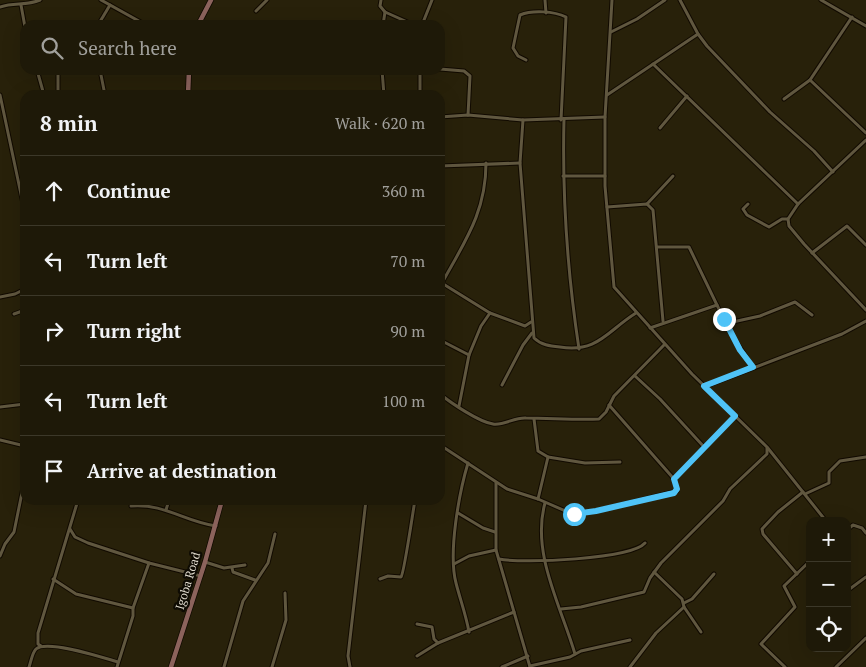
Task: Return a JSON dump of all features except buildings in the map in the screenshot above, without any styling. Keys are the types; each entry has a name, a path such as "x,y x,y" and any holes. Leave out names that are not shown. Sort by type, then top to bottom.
{"street":[{"path":"0,7 8,4 21,5 40,0"},
{"path":"101,0 137,20"},
{"path":"201,20 211,0"},
{"path":"256,11 267,0"},
{"path":"381,0 380,6 385,12 403,20"},
{"path":"424,20 432,0"},
{"path":"546,0 546,12"},
{"path":"612,0 605,117 605,176 614,286 664,344 767,447 823,517"},
{"path":"611,32 637,19 664,0"},
{"path":"680,0 698,34 757,99 814,151 833,172"},
{"path":"821,0 866,26"},
{"path":"21,5 24,20"},
{"path":"101,20 110,5"},
{"path":"383,20 385,12"},
{"path":"526,60 518,56 513,48 519,17 523,13 546,12 566,17 563,176 567,254 578,349"},
{"path":"784,99 810,80 852,17"},
{"path":"607,95 698,34"},
{"path":"653,64 798,204"},
{"path":"445,69 464,71 470,76 468,115"},
{"path":"38,75 43,90"},
{"path":"58,75 58,90"},
{"path":"101,75 103,90"},
{"path":"188,90 189,75"},
{"path":"382,75 384,90"},
{"path":"420,75 420,90"},
{"path":"810,80 866,132"},
{"path":"0,95 20,182"},
{"path":"660,128 686,96"},
{"path":"445,117 468,115 524,120 605,117"},
{"path":"524,120 520,163 532,333 537,341 547,345 578,349 589,347 600,342 636,313"},
{"path":"866,140 798,204 788,219 789,226 812,253 866,310"},
{"path":"445,275 471,230 483,200 486,163"},
{"path":"445,166 520,163"},
{"path":"563,176 605,176"},
{"path":"607,207 647,204 673,176"},
{"path":"647,204 653,210 663,321"},
{"path":"748,204 742,209 747,215 769,227 788,219"},
{"path":"812,253 847,226 866,245"},
{"path":"657,247 689,247 740,350 753,367"},
{"path":"445,285 490,313 526,326 531,322"},
{"path":"0,297 20,292"},
{"path":"728,323 760,316 795,302 812,315"},
{"path":"650,328 663,321 717,305"},
{"path":"14,314 20,312"},
{"path":"459,406 468,355 481,326 490,313"},
{"path":"704,386 842,334 866,321"},
{"path":"502,385 520,349 532,333"},
{"path":"445,343 468,355"},
{"path":"445,397 483,421 495,425 512,419 599,418 606,412 614,396 664,344"},
{"path":"635,376 660,399 705,448"},
{"path":"0,407 20,405"},
{"path":"445,448 496,483 570,514 596,511 674,493 677,489 674,479 609,405"},
{"path":"606,412 614,410"},
{"path":"674,479 735,416"},
{"path":"534,419 538,451 548,457 585,463 620,462"},
{"path":"0,440 20,445"},
{"path":"561,609 644,592 654,572 684,542 692,530 723,501 730,489 767,454 767,447"},
{"path":"538,499 548,457"},
{"path":"797,574 763,534 762,529 778,512 804,493 829,483 829,472 840,461 866,457"},
{"path":"468,463 462,480 454,564 455,582 469,632"},
{"path":"496,483 496,550 530,667 630,640"},
{"path":"0,556 4,544 14,532 20,503"},
{"path":"546,503 542,513 546,562 575,654"},
{"path":"41,646 38,644 38,633 77,505"},
{"path":"131,506 140,505"},
{"path":"151,505 200,523 216,526"},
{"path":"166,510 168,505"},
{"name":"Igoba Road","path":"171,667 201,576 221,505"},
{"path":"350,667 348,656 365,505"},
{"path":"380,580 388,576 401,577 403,574 414,505"},
{"path":"458,513 495,532"},
{"path":"851,527 853,525 866,532"},
{"path":"70,527 75,537"},
{"path":"224,667 243,601 255,580 268,563 275,534"},
{"path":"67,540 75,537 149,563 201,576"},
{"path":"499,559 546,562 631,551 645,543"},
{"path":"454,564 469,556 496,550"},
{"path":"205,562 224,568 245,565"},
{"path":"785,667 761,644 796,608 784,586 809,562"},
{"path":"29,667 35,650 41,646 76,649 118,665 133,616 133,608 149,563"},
{"path":"232,568 232,572 255,580"},
{"path":"654,572 684,605 701,632"},
{"path":"630,667 656,633 692,599 714,574"},
{"path":"851,588 866,577"},
{"path":"53,579 76,594 133,608"},
{"path":"272,667 286,620 285,593"},
{"path":"417,656 438,643 469,632 514,612"},
{"path":"417,624 432,627 434,640 438,643"},
{"path":"836,667 866,638"},
{"path":"502,667 528,656"}],"route":[{"path":"574,514 596,511 674,493 677,491 674,479 735,416 704,386 753,367 748,363 740,350 730,332 728,323 724,319"}]}
